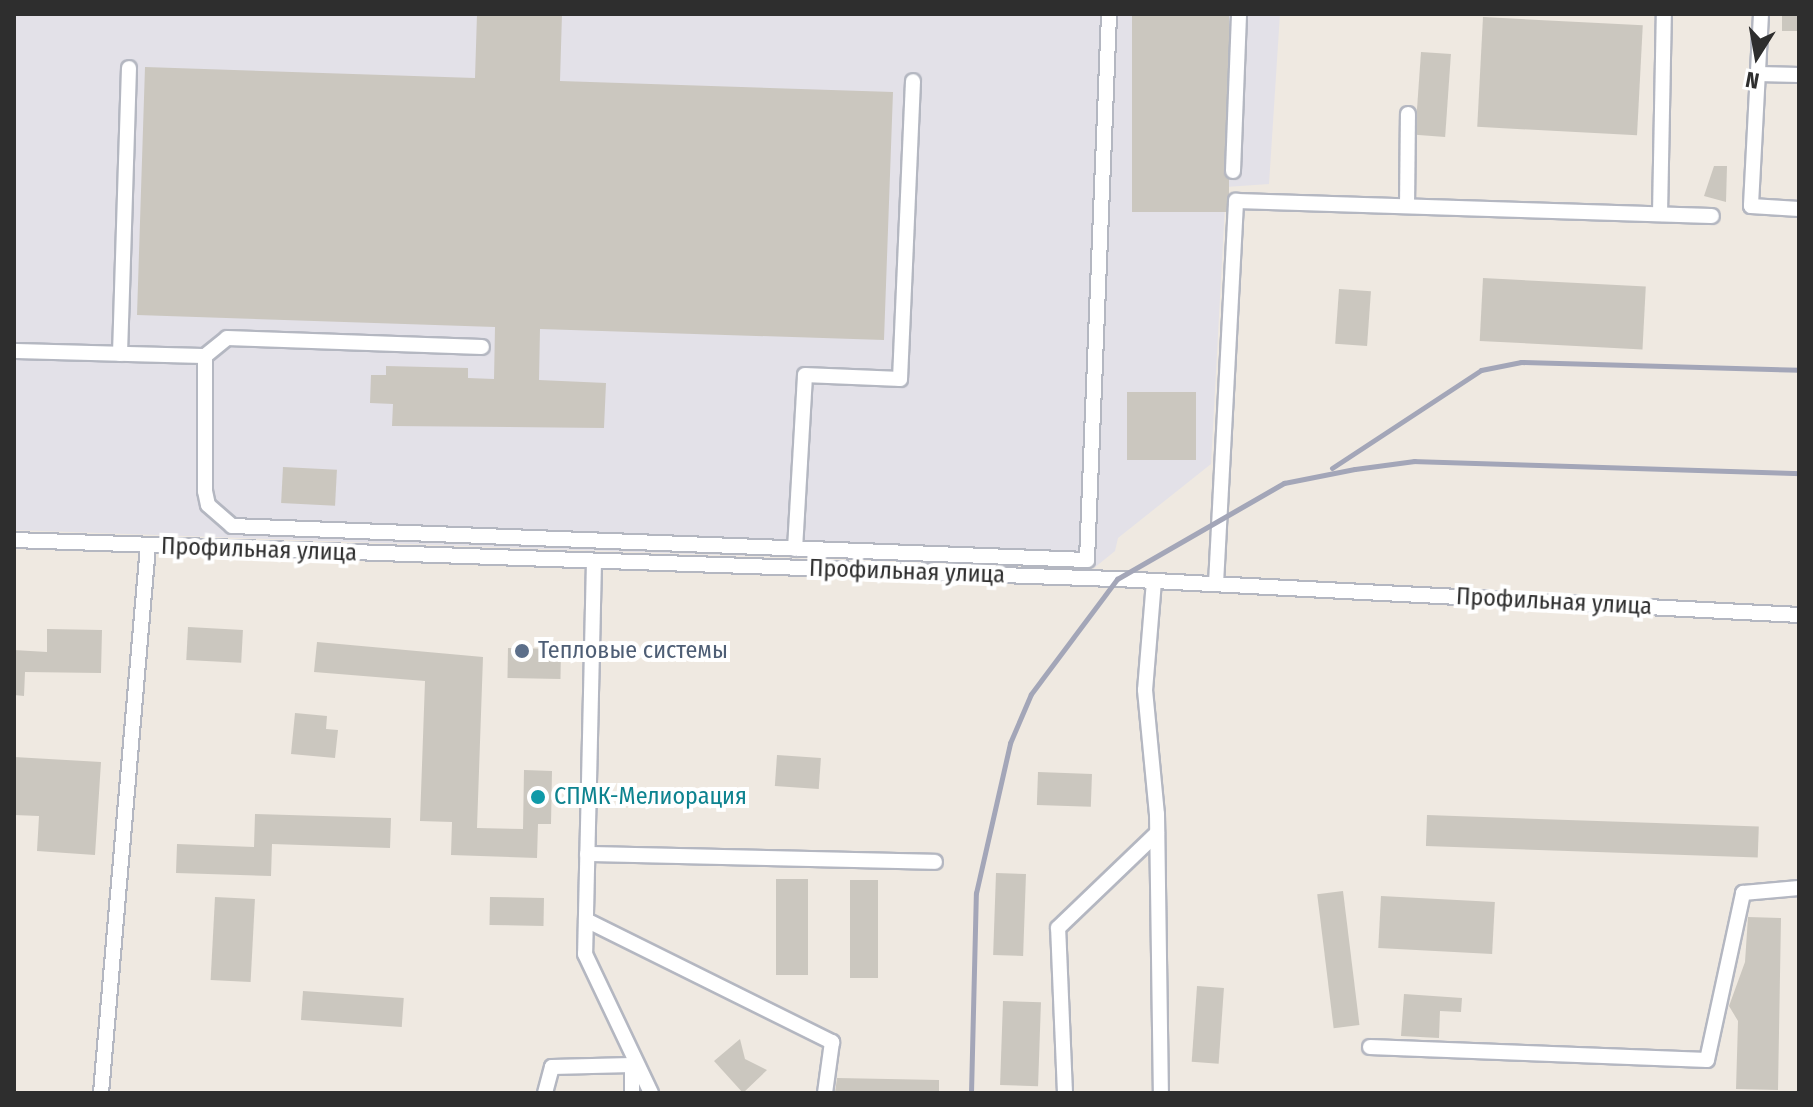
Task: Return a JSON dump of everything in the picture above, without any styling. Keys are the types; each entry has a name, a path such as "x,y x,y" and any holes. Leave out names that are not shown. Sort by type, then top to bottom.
{"street":[{"path":"205,356 205,491 216,516 232,526 1087,560 1109,14"},
{"path":"1233,171 1239,14"},
{"path":"1660,214 1664,14"},
{"path":"1761,14 1751,206 1799,209"},
{"path":"120,354 129,68"},
{"path":"1758,74 1799,75"},
{"path":"795,549 805,375 900,379 913,81"},
{"path":"1407,206 1408,114"},
{"path":"1216,584 1236,201 1712,216"},
{"path":"14,351 205,356 227,338 482,347"},
{"name":"Профильная улица","path":"14,540 1154,581 1799,615"},
{"path":"101,1093 148,546"},
{"path":"594,561 585,954 632,1065 651,1093"},
{"path":"1154,581 1145,690 1157,833 1161,1093"},
{"path":"1065,1093 1058,928 1157,833"},
{"path":"587,854 935,862"},
{"path":"1370,1047 1707,1060 1743,893 1799,888"},
{"path":"586,920 832,1042 825,1093"},
{"path":"545,1093 552,1067 632,1065"},
{"path":"632,1065 632,1093"}],"shaded area":[{"path":"14,14 1280,14 1269,184 1226,187 1211,464 1118,538 1115,551 1094,568 14,530"}],"building":[{"path":"477,14 562,14 560,81 893,92 884,340 540,329 539,380 606,383 604,428 392,426 393,404 370,403 371,375 386,375 386,366 468,368 468,378 494,379 495,327 137,315 145,67 475,78"},
{"path":"1132,14 1229,14 1229,212 1132,212"},
{"path":"1782,14 1799,14 1799,31 1782,31"},
{"path":"1483,17 1643,25 1637,135 1477,127"},
{"path":"1421,52 1451,54 1445,137 1415,135"},
{"path":"1714,166 1727,166 1726,202 1704,196"},
{"path":"1483,278 1646,287 1642,349 1480,341"},
{"path":"1339,289 1371,291 1367,346 1335,344"},
{"path":"1127,392 1196,392 1196,460 1127,460"},
{"path":"283,467 337,470 335,506 281,503"},
{"path":"188,627 243,630 241,663 186,660"},
{"path":"47,629 102,630 101,673 25,672 24,696 14,695 14,650 47,652"},
{"path":"317,642 483,657 477,828 523,829 524,770 552,771 551,824 538,824 537,858 451,855 452,822 420,821 425,681 314,672"},
{"path":"508,648 561,649 560,679 507,678"},
{"path":"295,713 327,716 326,729 338,730 335,758 291,754"},
{"path":"777,755 821,758 819,789 775,786"},
{"path":"14,757 101,762 95,855 37,851 39,816 14,815"},
{"path":"1038,772 1092,774 1091,807 1037,805"},
{"path":"255,814 391,818 390,848 272,844 271,876 176,873 177,844 254,847"},
{"path":"1427,815 1759,827 1758,858 1426,846"},
{"path":"996,873 1026,874 1023,956 993,955"},
{"path":"776,879 808,879 808,975 776,975"},
{"path":"850,880 878,880 878,978 850,978"},
{"path":"1343,891 1359,1025 1334,1028 1317,894"},
{"path":"1381,896 1495,902 1492,954 1378,948"},
{"path":"215,897 255,899 251,982 211,980"},
{"path":"490,897 544,898 544,926 490,925"},
{"path":"1748,917 1781,918 1778,1090 1736,1089 1738,1021 1729,1006 1745,962"},
{"path":"1197,986 1224,988 1219,1064 1192,1062"},
{"path":"303,991 404,998 402,1027 301,1020"},
{"path":"1404,994 1462,998 1461,1012 1440,1011 1439,1038 1401,1036"},
{"path":"1003,1001 1041,1002 1038,1086 1000,1085"},
{"path":"740,1039 745,1059 767,1070 743,1093 714,1061"},
{"path":"837,1078 939,1080 939,1093 835,1093"}],"railway":[{"path":"1332,468 1481,370 1521,362 1799,370"},
{"path":"971,1093 976,893 1010,743 1031,694 1117,579 1284,483 1355,469 1414,461 1799,473"}],"place":[{"name":"Тепловые системы","path":"522,651"},
{"name":"СПМК-Мелиорация","path":"538,797"}]}
